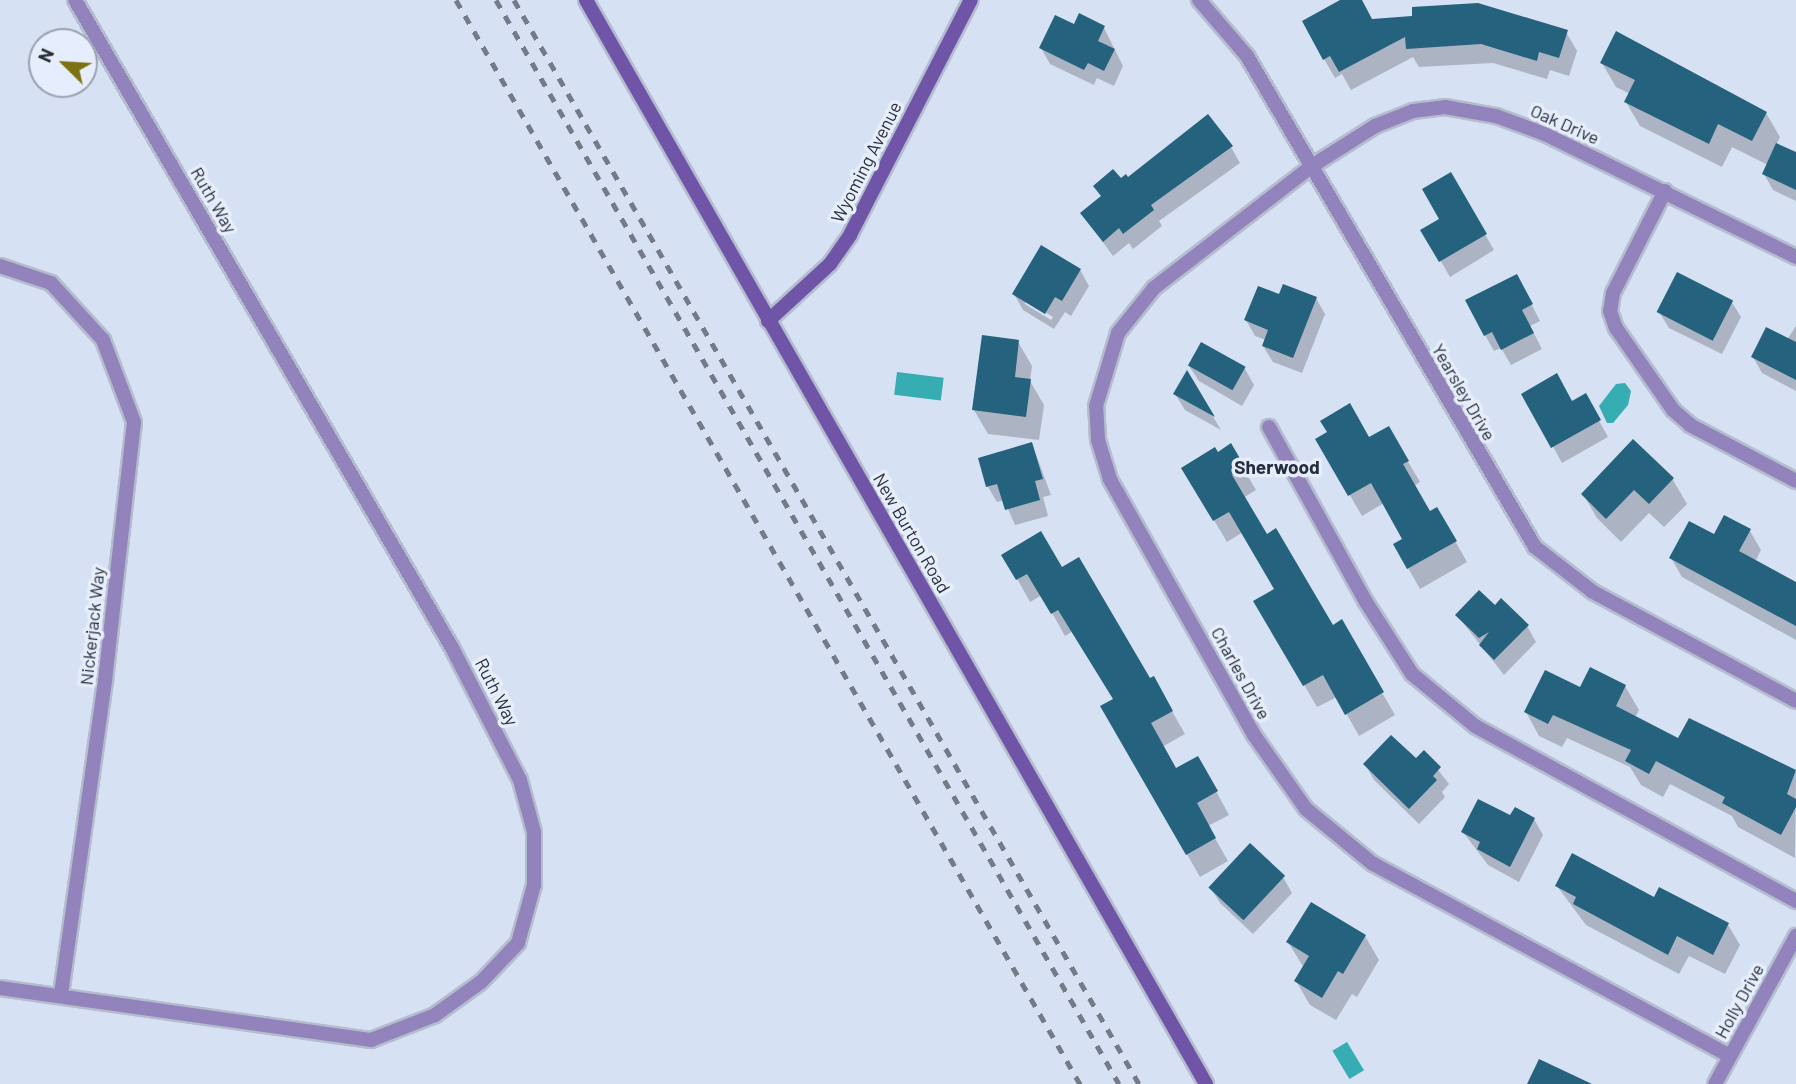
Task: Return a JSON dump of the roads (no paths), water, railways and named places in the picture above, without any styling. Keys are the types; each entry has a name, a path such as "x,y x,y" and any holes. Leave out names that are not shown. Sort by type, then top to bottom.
{"street":[{"name":"Ruth Way","path":"0,988 371,1040 435,1015 481,982 518,943 534,885 534,832 520,780 470,682 75,0"},
{"name":"New Burton Road","path":"586,0 1206,1084"},
{"name":"Wyoming Avenue","path":"768,321 830,264 850,235 971,0"},
{"name":"Yearsley Drive","path":"1199,0 1247,56 1499,493 1535,547 1593,592 1796,701"},
{"name":"Oak Drive","path":"1312,166 1375,126 1413,111 1445,107 1496,116 1533,130 1665,191 1796,257"},
{"name":"Charles Drive","path":"1312,166 1154,288 1134,308 1118,333 1096,406 1098,440 1110,479 1254,735 1306,809 1373,864 1730,1056"},
{"path":"1665,191 1613,293 1610,311 1616,328 1673,410 1690,425 1796,481"},
{"name":"Nickerjack Way","path":"0,266 51,283 103,340 134,422 106,681 61,996"},
{"path":"1269,426 1366,602 1412,674 1475,726 1796,901"},
{"name":"Holly Drive","path":"1715,1084 1796,936"}],"railway":[{"path":"456,0 1080,1084"},
{"path":"496,0 1119,1084"},
{"path":"514,0 1139,1084"}],"district":[{"name":"Sherwood","path":"1277,467"}]}
